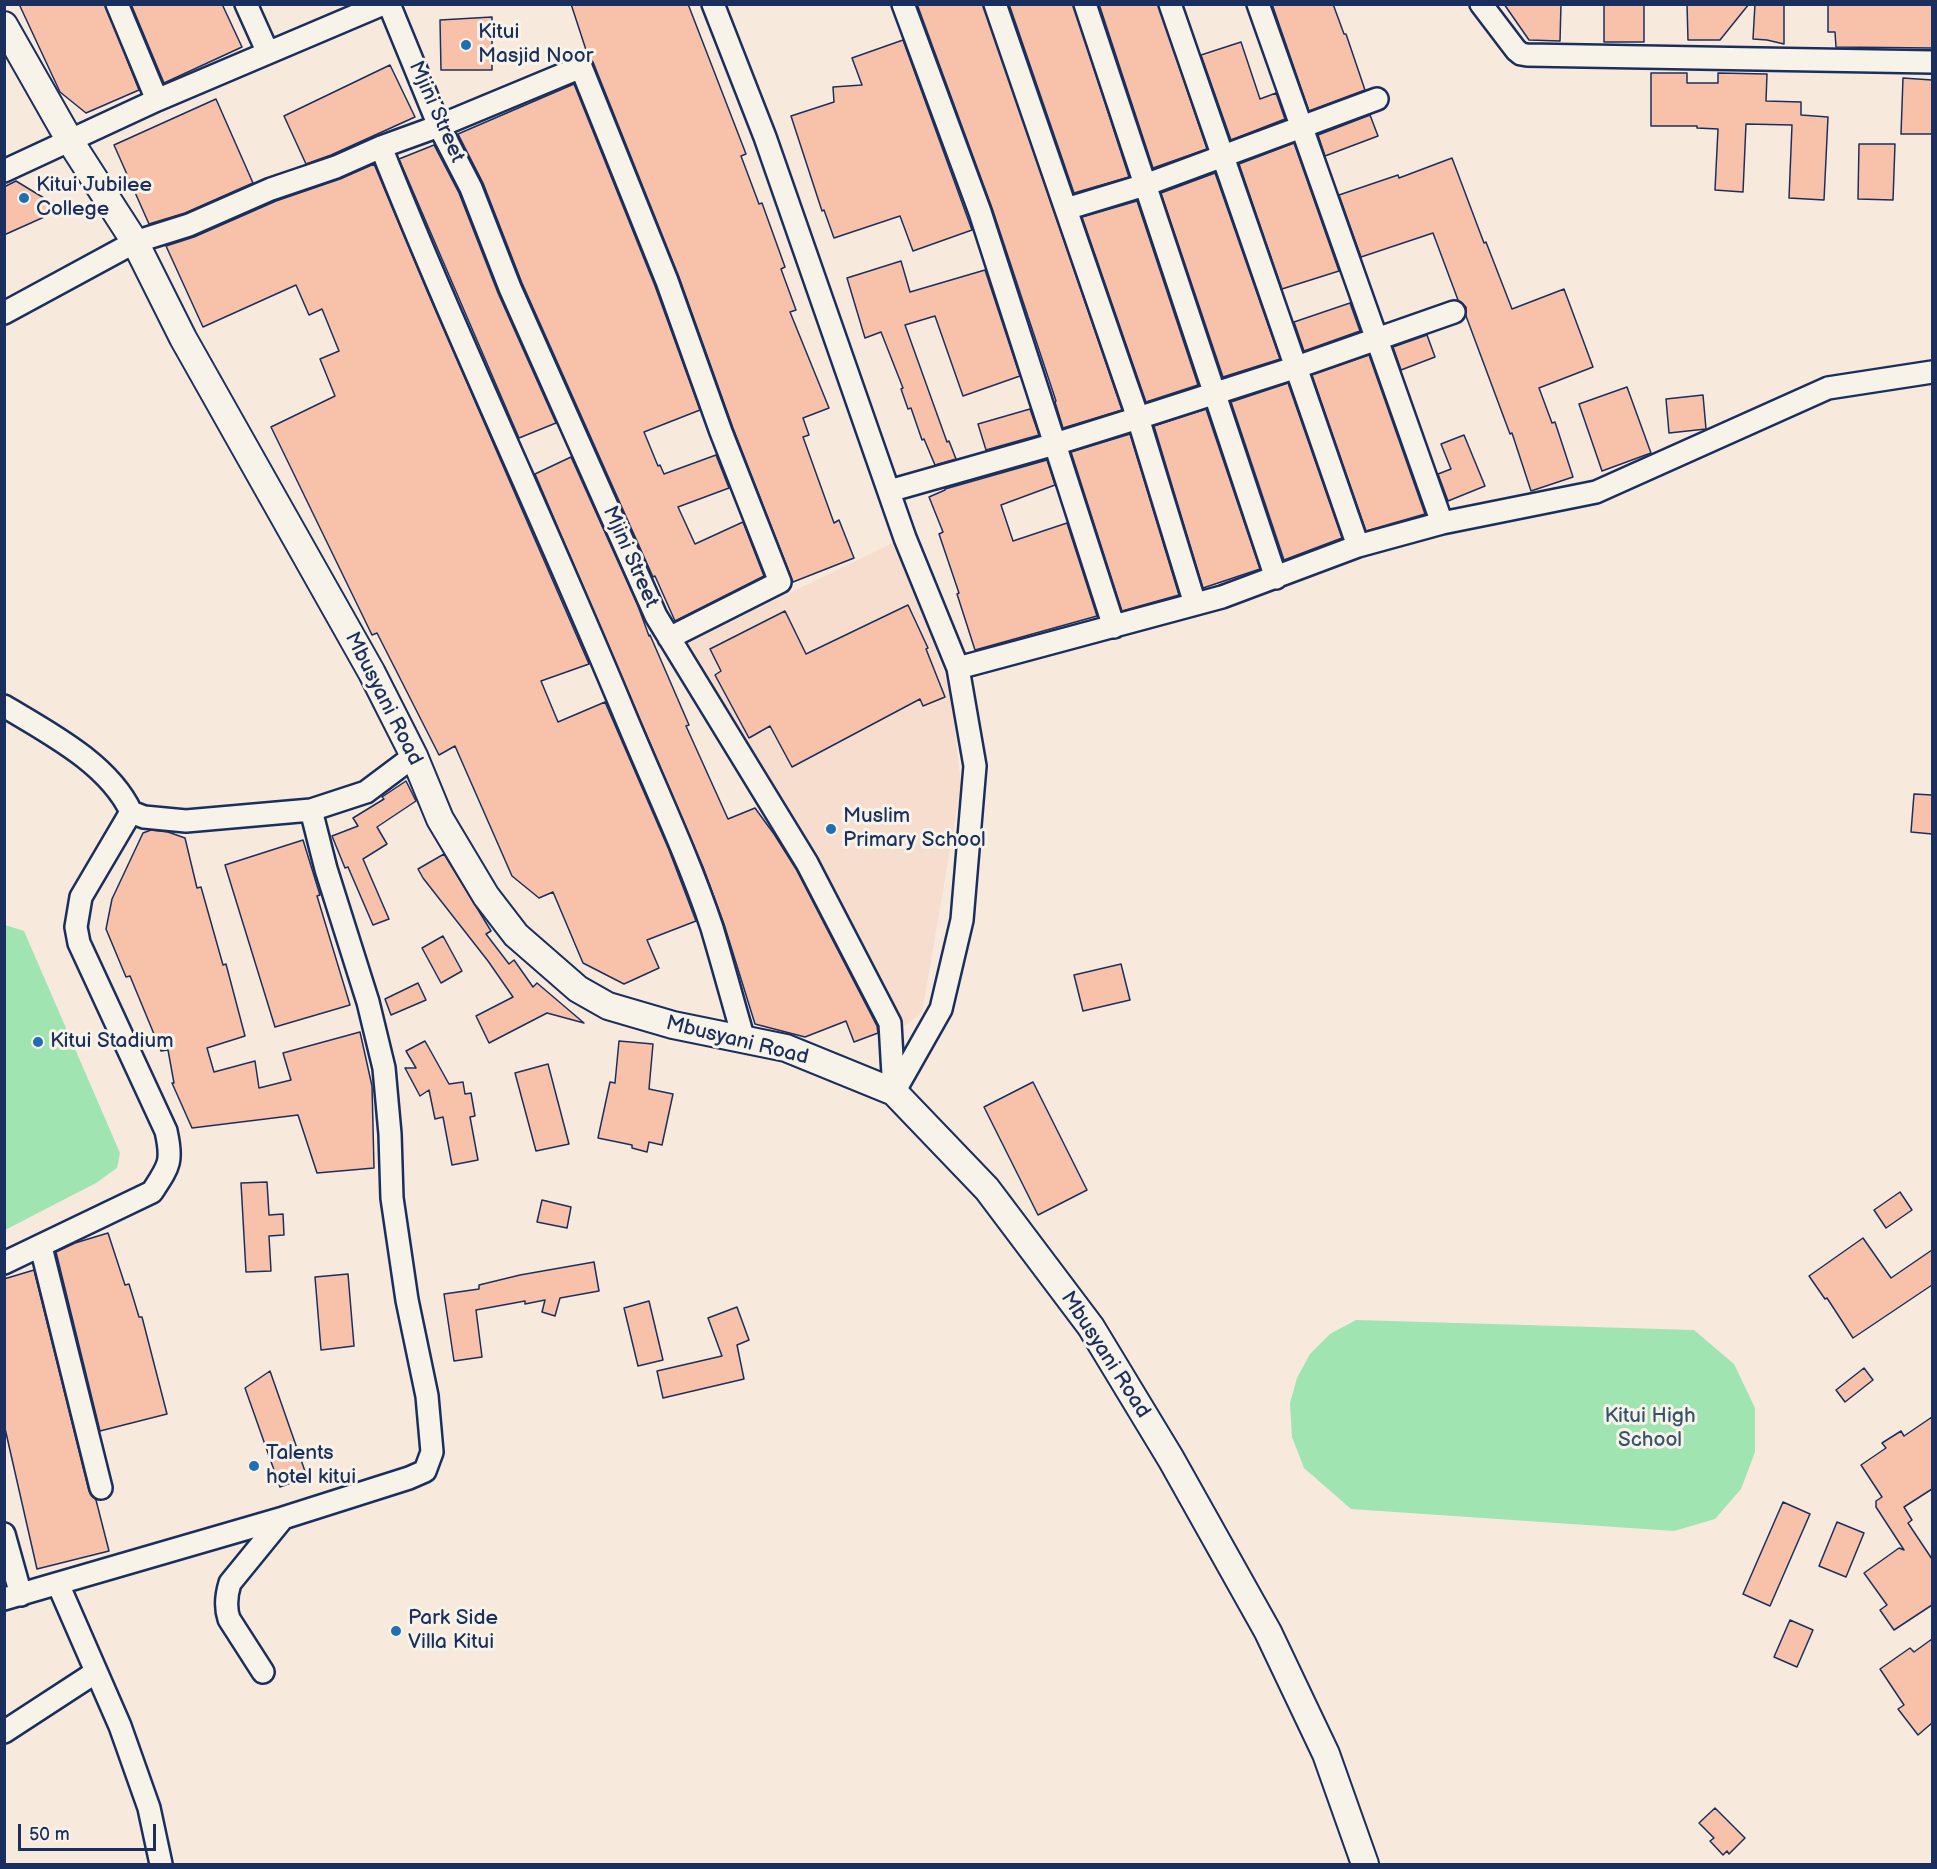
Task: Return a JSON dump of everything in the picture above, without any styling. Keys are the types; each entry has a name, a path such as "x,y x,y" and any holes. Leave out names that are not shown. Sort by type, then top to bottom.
{"street":[{"path":"117,4 157,100"},
{"path":"246,4 268,53"},
{"path":"4,171 157,100 383,4"},
{"name":"Mjini Street","path":"388,4 439,126 471,188 510,288 656,616 807,863 891,1023 894,1092"},
{"path":"713,4 824,300 888,491 958,668 975,766 962,920 941,1010 894,1092"},
{"path":"903,4 980,212 1114,627"},
{"path":"995,4 1138,418 1194,604"},
{"path":"1085,4 1276,578"},
{"path":"1170,4 1358,546"},
{"path":"1258,4 1300,128 1442,522"},
{"path":"1481,4 1516,50 1527,55 1932,62"},
{"name":"Mbusyani Road","path":"4,25 70,141 135,242 183,338 372,673 414,756 440,819 486,896 516,935 558,973 578,989 608,1006 673,1025 786,1048 894,1092 987,1189 1091,1327 1171,1460 1268,1632 1326,1754 1365,1864"},
{"path":"4,313 135,242 189,225 271,189 336,167 580,67 667,281 721,432 780,582 669,638"},
{"path":"1066,208 1145,185 1377,99"},
{"path":"381,147 423,252 574,591 678,840 711,927 744,1040"},
{"path":"888,491 1138,418 1213,392 1297,367 1454,312"},
{"path":"958,668 1222,597 1358,546 1442,522 1596,492 1828,388 1932,372"},
{"path":"4,706 89,761 124,798 131,812 144,817 186,821 311,810 366,792 414,756"},
{"path":"4,1534 13,1597 283,1518 410,1479 425,1471 432,1452 427,1396 407,1300 392,1198 390,1134 384,1068 368,1002 332,890 311,810"},
{"path":"4,1263 152,1192 163,1175 171,1154 166,1131 79,943 76,927 81,897 131,812"},
{"path":"41,1247 101,1488"},
{"path":"263,1672 229,1620 226,1611 227,1593 230,1583 283,1518"},
{"path":"58,1584 120,1726 149,1808 161,1864"},
{"path":"4,1732 96,1672"}],"shaded area":[{"path":"895,542 950,688 961,785 922,1013 903,1027 684,644"}],"green space":[{"name":"Kitui Stadium","path":"5,925 24,931 120,1153 117,1168 96,1183 5,1230"},
{"name":"Kitui High School","path":"1356,1320 1694,1330 1734,1364 1755,1408 1755,1452 1741,1489 1715,1519 1674,1531 1351,1509 1304,1468 1292,1437 1290,1403 1297,1378 1310,1354 1330,1334"}],"building":[{"path":"19,4 105,4 139,90 86,113 60,92"},
{"path":"131,4 222,4 242,47 164,83"},
{"path":"571,4 688,4 746,154 741,156 759,204 762,203 785,267 781,269 796,310 790,312 829,408 803,418 809,435 803,437 834,523 839,520 854,558 793,582 733,428 679,277 593,62 588,56"},
{"path":"917,4 983,4 1122,410 1063,428 992,208"},
{"path":"1009,4 1073,4 1129,177 1074,193"},
{"path":"1099,4 1158,4 1207,149 1153,168"},
{"path":"1272,4 1333,4 1365,90 1309,111"},
{"path":"1504,4 1561,4 1560,41 1529,40"},
{"path":"1604,4 1644,4 1644,42 1604,42"},
{"path":"1687,4 1749,4 1720,40 1688,40"},
{"path":"1755,4 1784,4 1784,44 1753,39"},
{"path":"1828,4 1932,4 1932,48 1836,47 1835,32 1828,32"},
{"name":"Kitui Masjid Noor","path":"492,17 492,70 441,70 440,20"},
{"path":"903,40 972,230 913,251 900,216 834,238 824,210 822,211 791,116 834,102 833,87 862,85 852,58"},
{"path":"1241,42 1260,99 1276,93 1285,119 1231,140 1201,55"},
{"path":"390,65 415,117 306,164 284,116"},
{"path":"1651,73 1687,73 1687,83 1718,83 1718,73 1767,74 1766,101 1801,102 1801,115 1828,117 1824,200 1789,198 1792,125 1746,124 1743,192 1715,190 1718,129 1697,128 1697,126 1651,126"},
{"path":"1903,78 1932,80 1932,134 1901,134"},
{"path":"574,84 655,286 700,410 644,432 658,466 660,465 664,474 716,455 729,488 678,507 695,544 743,522 764,576 675,621 655,576 653,577 522,283 483,183 458,134"},
{"path":"216,99 253,183 185,213 149,224 114,145"},
{"path":"1370,115 1378,136 1325,156 1318,135"},
{"path":"1294,143 1339,271 1282,289 1239,164"},
{"path":"1859,144 1895,144 1893,200 1858,199"},
{"path":"434,145 459,193 498,293 556,423 519,438 399,159"},
{"path":"1452,158 1512,309 1564,289 1593,367 1539,388 1552,423 1555,422 1573,477 1531,491 1512,433 1510,434 1466,316 1466,307 1458,300 1433,233 1361,257 1339,195 1398,175 1399,178"},
{"path":"374,164 589,664 541,681 558,722 605,702 669,850 696,921 647,940 659,968 624,984 583,963 553,892 539,898 512,876 455,746 439,755 377,633 372,635 271,427 335,396 320,359 339,351 322,309 309,315 296,285 203,327 166,246 194,237 276,201 340,179"},
{"path":"1215,173 1280,359 1223,377 1161,193"},
{"name":"Kitui Jubilee College","path":"16,181 62,209 4,235 4,187"},
{"path":"1137,201 1198,385 1146,402 1082,217"},
{"path":"901,261 910,292 985,270 1020,376 963,396 935,316 905,325 947,442 949,441 956,459 935,465 924,439 922,440 911,408 908,409 901,389 903,388 881,332 865,338 847,278"},
{"path":"1350,303 1360,331 1304,351 1294,322"},
{"path":"1427,335 1435,357 1401,370 1393,347"},
{"path":"1369,355 1425,514 1366,531 1312,375"},
{"path":"1288,383 1342,538 1284,560 1231,402"},
{"path":"1627,387 1651,453 1602,471 1579,404"},
{"path":"1703,395 1706,429 1669,433 1666,399"},
{"path":"1030,409 1039,435 986,450 978,424"},
{"path":"1206,409 1260,569 1203,588 1154,426"},
{"path":"1130,434 1179,595 1122,611 1071,452"},
{"path":"1464,435 1485,486 1448,501 1438,474 1451,469 1441,444"},
{"path":"571,457 638,606 689,725 686,726 728,819 755,808 774,834 796,869 877,1026 878,1033 854,1042 846,1021 805,1037 755,1024 724,924 703,867 535,474"},
{"path":"1047,460 1055,485 1001,505 1013,541 1067,523 1097,616 975,650 939,534 943,532 929,497 945,489"},
{"path":"908,605 928,648 926,649 945,697 923,706 920,699 792,767 770,726 749,738 715,675 721,671 710,649 785,611 806,654"},
{"path":"406,781 416,801 377,827 387,844 363,859 389,919 373,925 332,836 358,826 353,818 384,799 382,797"},
{"path":"1914,794 1932,795 1932,834 1911,832"},
{"path":"151,830 168,832 185,838 197,888 201,887 223,965 226,964 245,1036 207,1048 214,1072 255,1061 259,1088 291,1080 283,1053 360,1032 372,1086 374,1168 317,1173 298,1115 192,1128 172,1083 174,1083 168,1050 161,1051 130,976 126,977 106,929 112,899 143,833"},
{"path":"303,840 320,895 317,896 350,1005 275,1027 225,865"},
{"path":"444,854 491,931 486,934 509,964 514,960 533,987 537,983 584,1023 547,1013 489,1043 476,1016 513,997 418,869"},
{"path":"443,936 462,971 441,983 422,948"},
{"path":"1121,964 1130,1000 1083,1011 1074,975"},
{"path":"418,983 426,1000 391,1015 385,999"},
{"path":"425,1041 449,1084 463,1082 465,1094 471,1093 475,1116 470,1117 478,1160 452,1165 443,1117 435,1119 429,1090 420,1096 405,1068 416,1068 406,1051"},
{"path":"619,1041 653,1044 649,1089 673,1094 662,1145 649,1142 647,1152 632,1148 632,1145 598,1138 610,1082 615,1083"},
{"path":"548,1064 569,1144 536,1151 515,1073"},
{"path":"1033,1082 1087,1190 1038,1215 984,1107"},
{"path":"267,1182 269,1215 283,1214 284,1235 269,1236 271,1271 246,1272 241,1183"},
{"path":"1900,1192 1912,1210 1886,1228 1874,1210"},
{"path":"542,1200 571,1207 567,1228 537,1222"},
{"path":"108,1233 125,1285 129,1284 139,1317 142,1317 167,1414 100,1431 56,1252 75,1243"},
{"path":"1863,1238 1891,1278 1932,1250 1932,1285 1853,1338 1827,1298 1825,1299 1809,1276"},
{"path":"594,1262 599,1291 560,1298 555,1316 542,1312 545,1300 525,1304 525,1301 476,1310 482,1357 454,1361 444,1294 479,1289 479,1285 520,1275"},
{"path":"34,1270 89,1491 96,1500 109,1551 37,1569 4,1424 4,1279"},
{"path":"348,1274 354,1346 321,1350 315,1277"},
{"path":"649,1301 663,1360 638,1366 624,1308"},
{"path":"737,1307 749,1340 737,1345 744,1379 663,1398 657,1371 722,1356 708,1318"},
{"path":"1864,1368 1873,1380 1845,1402 1836,1390"},
{"path":"270,1371 307,1477 280,1487 245,1388"},
{"path":"1932,1417 1932,1489 1904,1507 1912,1520 1908,1523 1932,1559 1932,1605 1894,1630 1880,1610 1887,1605 1864,1573 1899,1548 1904,1550 1876,1507 1876,1501 1882,1497 1861,1465 1886,1448 1882,1443 1901,1431 1904,1436"},
{"path":"1783,1502 1810,1514 1770,1606 1743,1594"},
{"path":"1837,1522 1864,1533 1846,1577 1819,1566"},
{"path":"1790,1620 1813,1630 1797,1667 1774,1657"},
{"path":"1932,1639 1932,1723 1918,1735 1898,1709 1904,1705 1880,1669 1910,1648 1914,1652"},
{"path":"1715,1808 1745,1838 1729,1854 1727,1851 1723,1855 1710,1841 1714,1838 1699,1823"}],"place":[{"name":"Kitui Masjid Noor","path":"466,45"},
{"name":"Kitui Jubilee College","path":"24,198"},
{"name":"Muslim Primary School","path":"831,829"},
{"name":"Kitui Stadium","path":"38,1042"},
{"name":"Talents hotel kitui","path":"254,1466"},
{"name":"Park Side Villa Kitui","path":"396,1631"}]}
